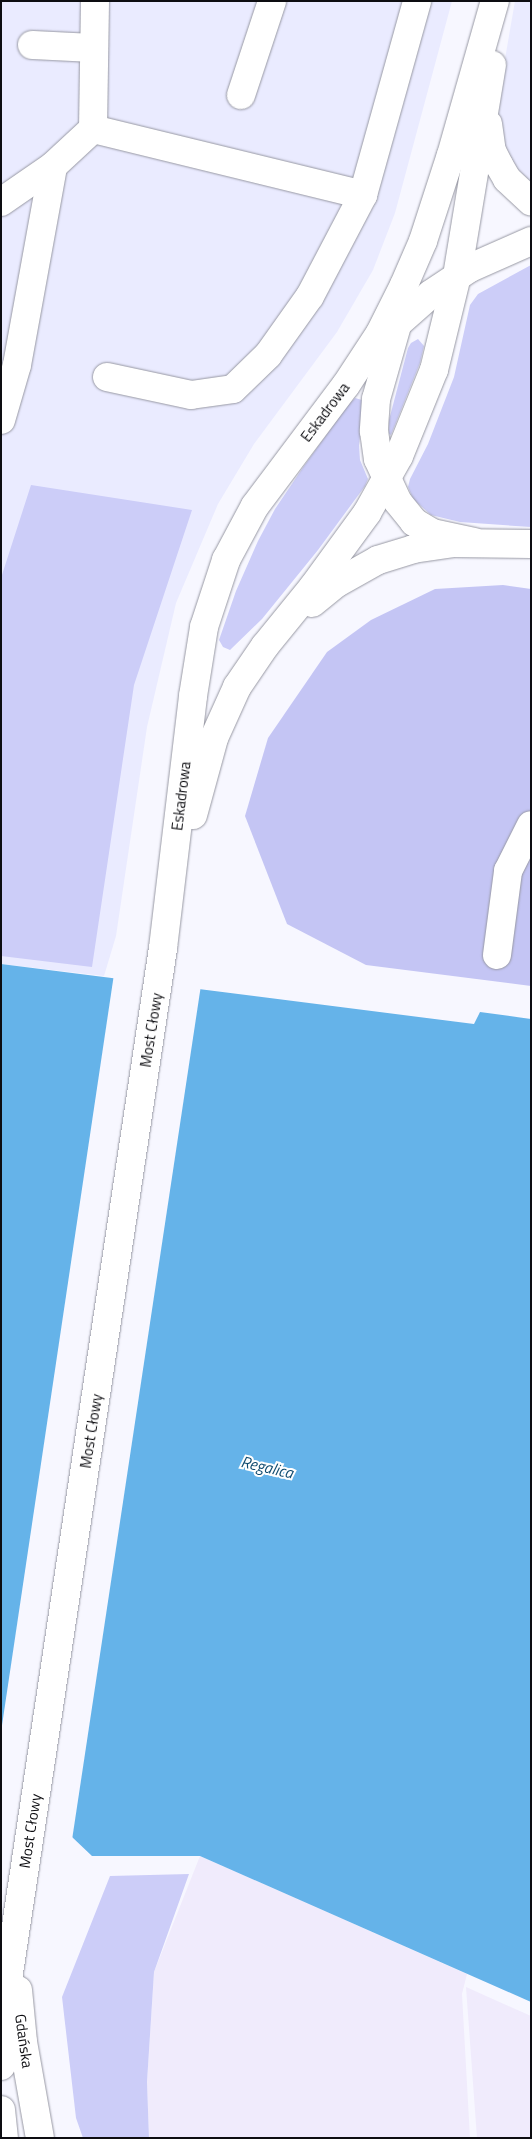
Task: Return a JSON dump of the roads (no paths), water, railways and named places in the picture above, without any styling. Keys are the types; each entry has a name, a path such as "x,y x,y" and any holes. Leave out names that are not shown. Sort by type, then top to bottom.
{"street":[{"path":"1,202 54,166 93,129 95,1"},
{"path":"241,95 272,1"},
{"path":"107,377 191,395 233,389 268,355 310,296 363,195 417,1"},
{"name":"Eskadrowa","path":"474,542 432,533 414,522 398,502 386,480 378,459 374,432 376,407 414,262 451,155 495,1"},
{"name":"Eskadrowa","path":"163,948 187,837 214,738 237,687 265,646 313,587 367,513 399,456 434,370 458,276 503,1"},
{"path":"32,45 94,48"},
{"name":"Eskadrowa","path":"486,102 492,151 508,179 531,201"},
{"path":"93,129 363,195"},
{"path":"1,420 17,365 54,166"},
{"name":"Eskadrowa","path":"358,367 398,322 431,294 458,276 512,248 531,241"},
{"name":"Eskadrowa","path":"163,948 193,696 204,627 226,560 255,506 358,367 380,333 414,262"},
{"name":"Eskadrowa","path":"265,646 302,610 337,583 378,560 413,549 474,542 531,544"},
{"path":"497,954 508,870 531,825"},
{"name":"Most Cłowy","path":"18,1913 163,948"},
{"name":"Gdańska","path":"1,2066 2,2027 18,1913"},
{"name":"Gdańska","path":"14,1943 23,2042 40,2138"},
{"path":"1,2110 4,2138"}],"water":[{"name":"Regalica","path":"1,964 474,1024 480,1012 531,1019 531,2002 200,1856 92,1856 72,1837 1,1832"}]}
